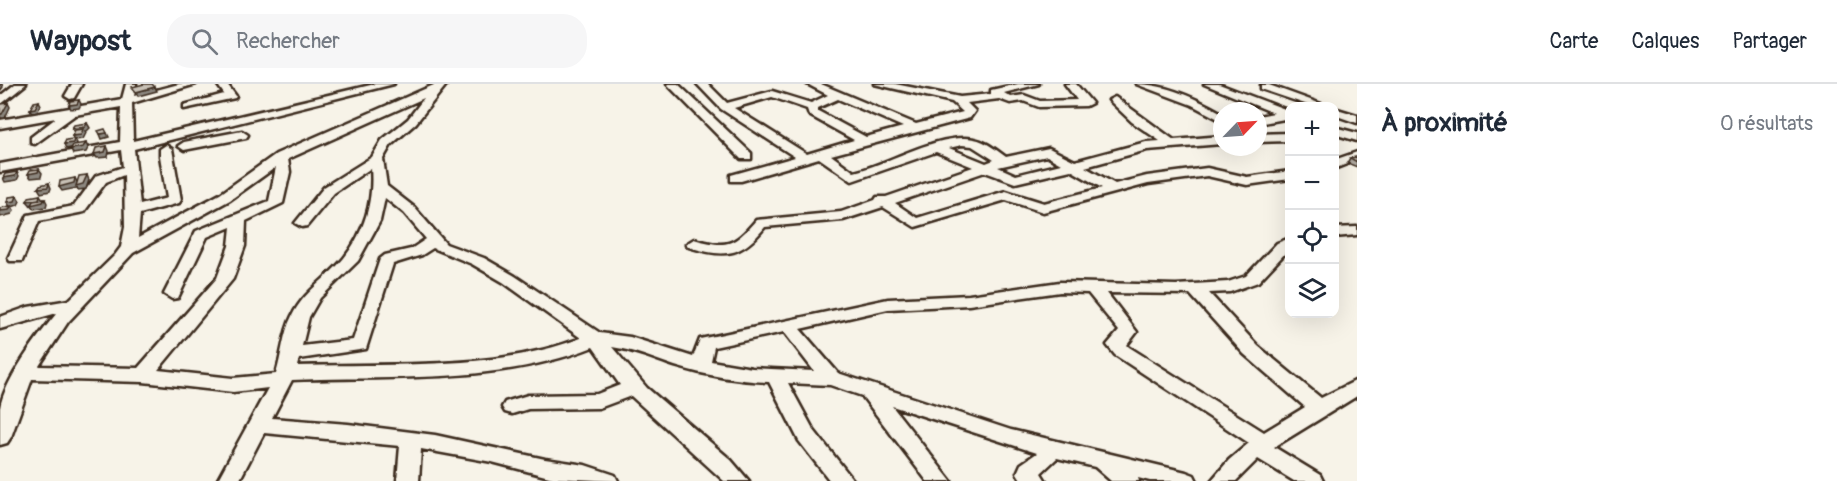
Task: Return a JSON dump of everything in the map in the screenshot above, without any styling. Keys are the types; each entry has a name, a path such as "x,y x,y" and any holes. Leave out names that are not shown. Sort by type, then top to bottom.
{"street":[{"path":"0,102 21,84"},
{"path":"70,96 78,84"},
{"path":"128,250 132,212 127,155 128,102 131,84"},
{"path":"0,124 128,102 191,84"},
{"path":"188,107 231,96 222,84"},
{"path":"16,258 33,218 79,209 101,179 127,155 388,84"},
{"path":"672,84 746,156"},
{"path":"702,84 725,106 805,158"},
{"path":"812,84 914,127"},
{"path":"879,84 958,100 1000,93 1034,84"},
{"path":"985,84 1010,100 1024,98 1039,104 1086,103 1070,84"},
{"path":"1141,84 1196,103 1213,113"},
{"path":"1209,84 1285,114"},
{"path":"1237,96 1264,85 1309,102"},
{"path":"0,437 9,404 49,333 74,304 128,250 225,197 281,157 441,86"},
{"path":"302,223 329,190 377,159 386,143 412,121 441,86"},
{"path":"725,106 773,94 812,107 837,95"},
{"path":"736,178 970,113 958,100"},
{"path":"1114,100 1136,120 1172,144"},
{"path":"812,107 813,112 865,141"},
{"path":"34,140 70,112"},
{"path":"1339,112 1357,119"},
{"path":"1267,118 1285,115"},
{"path":"1339,131 1357,137"},
{"path":"0,168 127,155 242,135"},
{"path":"1267,138 1285,137"},
{"path":"820,153 852,177 879,170 952,142 971,141 1004,161"},
{"path":"937,148 1015,179 1076,166 1137,148 1213,141"},
{"path":"132,212 174,200 173,187 165,160 166,149"},
{"path":"694,244 715,252 726,252 745,243 761,223 843,216 882,200 1004,161 1050,152 1112,188"},
{"path":"1339,163 1357,156"},
{"path":"172,294 201,234 277,202 283,172 281,157"},
{"path":"228,481 260,425 284,376 293,353 296,329 306,305 350,261 370,229 380,187 377,159"},
{"path":"882,200 915,223 1006,195 1043,208 1093,196 1134,182 1207,172 1247,181 1285,176"},
{"path":"380,187 408,210 441,247 478,261 509,279 597,339 606,357 635,387 738,481"},
{"path":"143,375 225,279 237,246 239,217"},
{"path":"1339,233 1357,231"},
{"path":"293,353 360,345 386,262 391,258 416,252 435,240"},
{"path":"701,365 706,343 888,304 969,300 1060,287 1217,289 1246,283 1285,244"},
{"path":"1094,289 1128,332 1116,345 1122,351 1312,481"},
{"path":"1194,289 1209,302 1251,350 1319,408"},
{"path":"0,323 28,313 74,304"},
{"path":"789,327 831,378"},
{"path":"25,372 143,375 233,385 284,376 482,367 562,352 597,339 630,343 680,361 752,375 831,378 1010,438 1186,481"},
{"path":"776,376 806,435 843,481"},
{"path":"512,407 528,402 599,401 635,387"},
{"path":"1222,481 1240,461 1260,445 1357,387"},
{"path":"868,391 890,415 940,481"},
{"path":"260,425 330,429 412,441 490,454 545,468 598,476 607,481"},
{"path":"408,481 408,460 412,441"},
{"path":"1035,481 1028,473 1044,460 1050,453 1050,448"},
{"path":"1098,459 1128,481"}],"building":[{"path":"152,84 155,87 136,92 132,87"},
{"path":"79,100 77,104 69,105 70,101"},
{"path":"39,101 35,108 30,109 34,102"},
{"path":"8,103 2,114 0,114 0,105"},
{"path":"87,123 85,127 72,128 74,125"},
{"path":"83,129 81,135 72,136 75,130"},
{"path":"105,129 107,133 100,134 98,131"},
{"path":"74,139 73,143 64,144 66,140"},
{"path":"86,143 83,147 71,149 73,145"},
{"path":"107,146 105,152 94,154 96,148"},
{"path":"39,169 38,172 28,174 30,170"},
{"path":"17,172 15,176 3,178 5,174"},
{"path":"87,175 83,184 76,186 79,176"},
{"path":"75,178 74,183 59,187 60,181"},
{"path":"49,183 48,187 38,188 40,185"},
{"path":"40,195 39,199 27,201 29,197"},
{"path":"17,196 15,201 7,202 9,197"},
{"path":"45,199 43,202 31,205 33,201"},
{"path":"11,206 9,210 0,211 0,208"}]}
